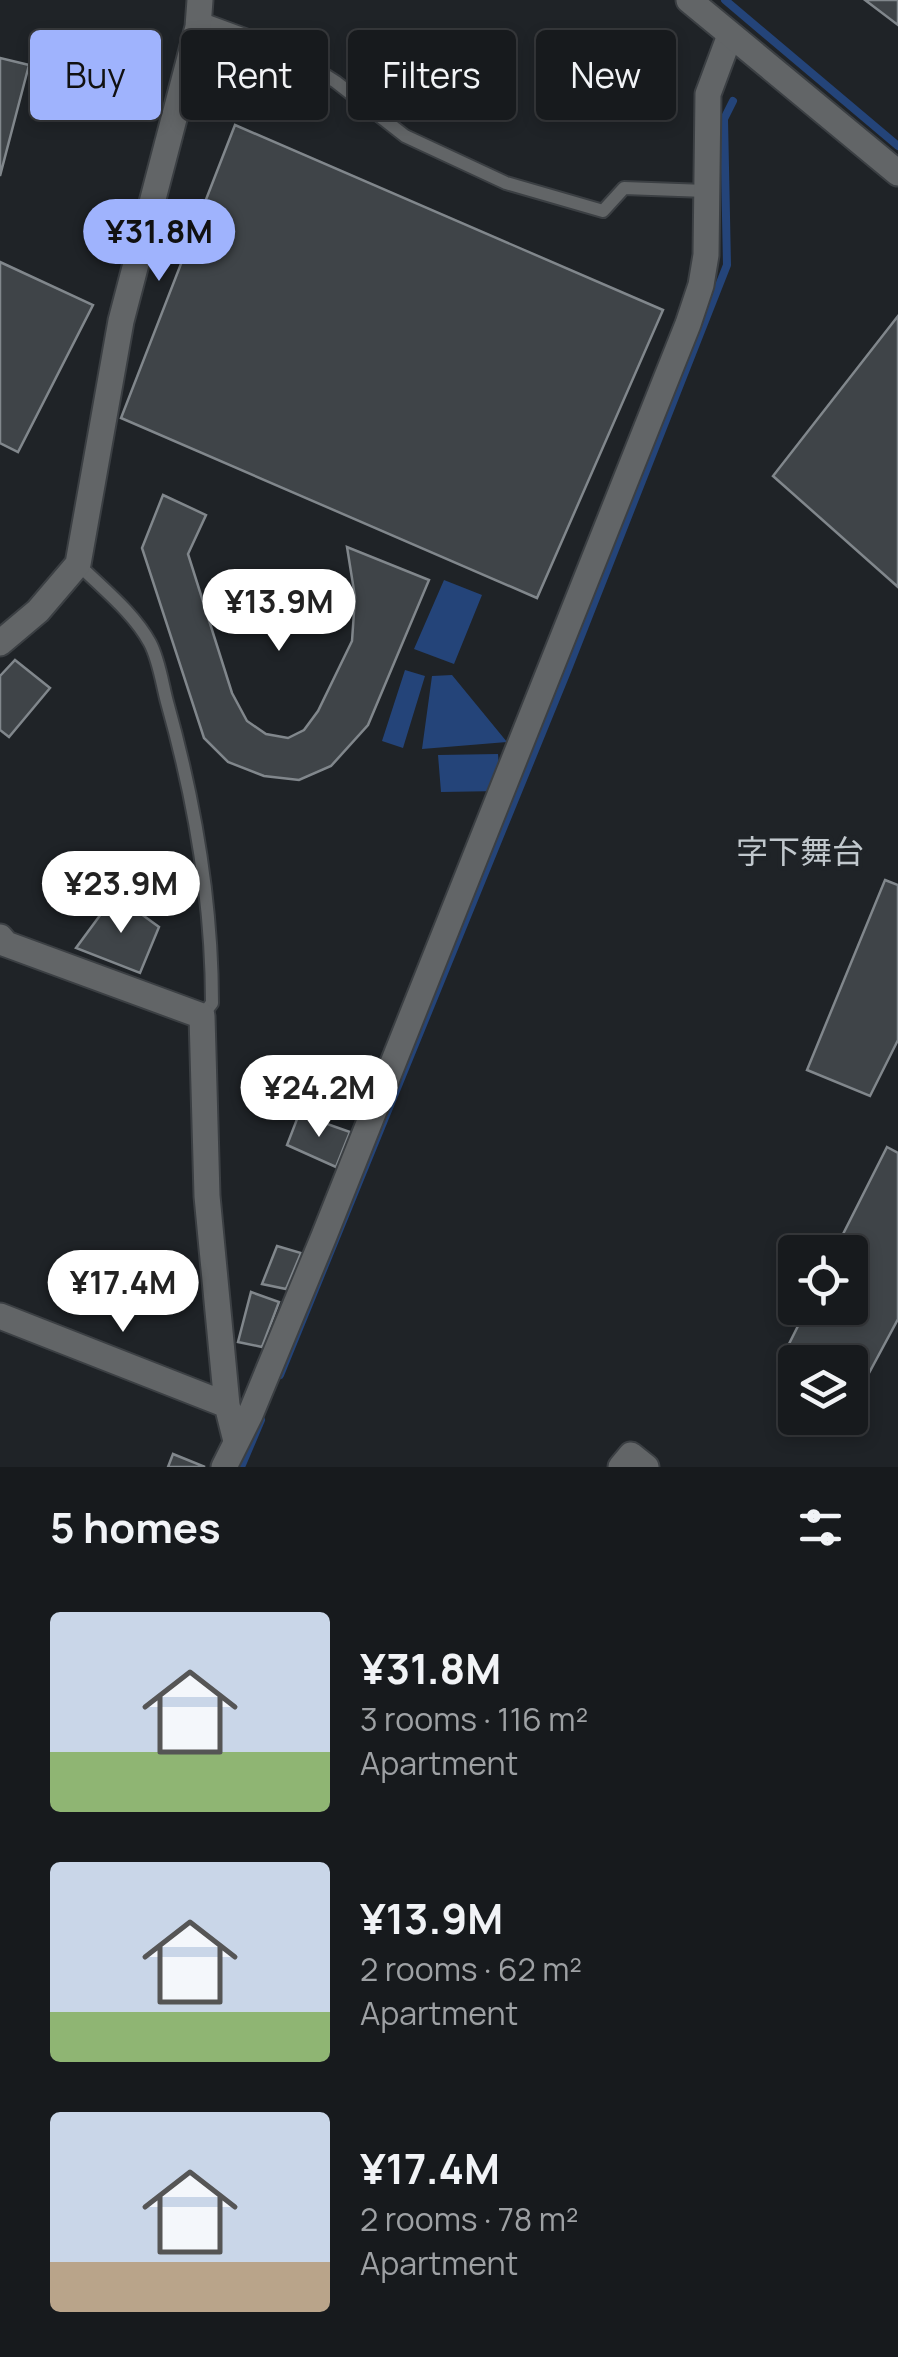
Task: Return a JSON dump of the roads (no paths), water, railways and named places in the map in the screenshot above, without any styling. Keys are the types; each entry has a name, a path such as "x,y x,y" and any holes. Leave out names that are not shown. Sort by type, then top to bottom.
{"street":[{"path":"689,0 898,173"},
{"path":"0,644 38,611 78,564 121,322 200,9"},
{"path":"224,1467 250,1416 324,1236 688,324 706,255 708,94 730,34"},
{"path":"0,937 6,944 202,1016 207,1196 227,1404 236,1441"},
{"path":"0,1316 227,1404"},
{"path":"621,1467 631,1455 646,1467"}],"lane":[{"path":"200,9 286,50 336,82 405,136 506,182 603,210 624,188 706,191"},
{"path":"78,564 128,614 152,645 181,752 202,874 212,1004 202,1016"}],"water":[{"path":"444,580 482,595 454,664 414,649"},
{"path":"405,670 425,676 403,748 382,741"},
{"path":"452,675 507,742 422,749 432,676"},
{"path":"498,754 501,791 441,792 438,755"}],"waterway":[{"path":"725,0 898,146"},
{"path":"280,1375 566,674 727,265 724,119 733,101"},
{"path":"241,1467 261,1420"}],"district":[{"name":"字下舞台","path":"800,851"}]}
